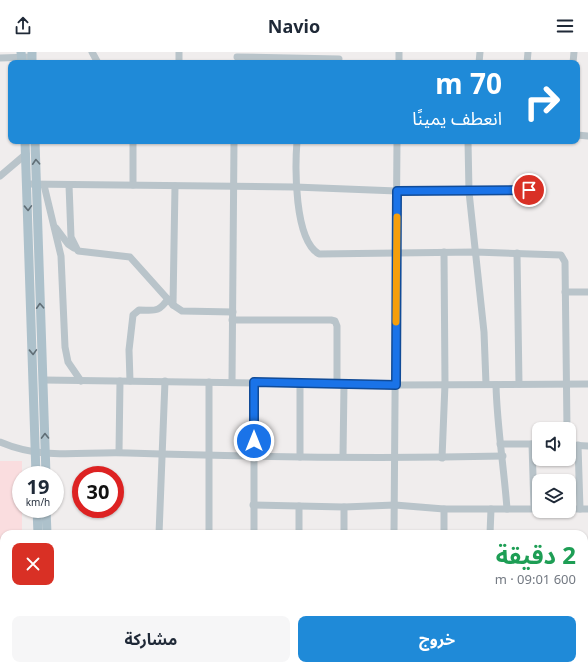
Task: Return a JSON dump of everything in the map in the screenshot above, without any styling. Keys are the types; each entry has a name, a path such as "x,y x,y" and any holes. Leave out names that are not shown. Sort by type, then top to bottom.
{"main road":[{"path":"25,144 41,454 44,466"},
{"path":"35,144 41,185 38,280 44,380 41,454 38,466"},
{"path":"37,518 38,530"},
{"path":"46,518 47,530"}],"street":[{"path":"0,58 32,57"},
{"path":"237,57 286,60"},
{"path":"314,60 339,58"},
{"path":"133,144 133,186"},
{"path":"232,382 234,144"},
{"path":"297,144 295,187 302,223 313,251 319,254 475,252 561,255 565,262 567,422"},
{"path":"394,530 398,254 397,144"},
{"path":"468,144 469,192 484,332 486,384"},
{"path":"0,176 26,154"},
{"path":"27,184 295,187 469,192 542,189"},
{"path":"41,185 55,226 61,256 65,347 68,362 74,373 81,380"},
{"path":"69,185 71,236 78,251"},
{"path":"173,305 175,186"},
{"path":"55,226 68,244 78,251 130,256 173,305 182,311 232,316 335,321 337,326 343,456"},
{"path":"442,458 445,384 444,252"},
{"path":"517,253 519,384"},
{"path":"565,292 588,292"},
{"path":"130,381 129,350 133,315 139,310 156,310 168,299"},
{"path":"44,380 396,385 588,384"},
{"path":"119,452 120,381"},
{"path":"159,530 165,381"},
{"path":"209,382 209,530"},
{"path":"254,382 254,530"},
{"path":"300,383 300,457"},
{"path":"496,385 496,413 503,456 507,509"},
{"path":"0,442 41,454 119,452 209,456 300,457 394,456 442,458 503,456"},
{"path":"500,444 532,444"},
{"path":"580,509 578,445 588,446"},
{"path":"253,505 344,507 394,505 444,509 532,509"},
{"path":"299,506 299,530"},
{"path":"344,507 344,530"},
{"path":"444,509 444,530"},
{"path":"490,530 491,509"},
{"path":"576,509 588,510"}],"shaded area":[{"path":"0,461 22,461 22,466 12,466 12,518 22,518 22,530 0,530"}],"slow traffic":[{"path":"396,322 398,254 397,217"}],"route":[{"path":"254,441 254,382 396,385 398,254 397,191 469,192 529,190"}]}
